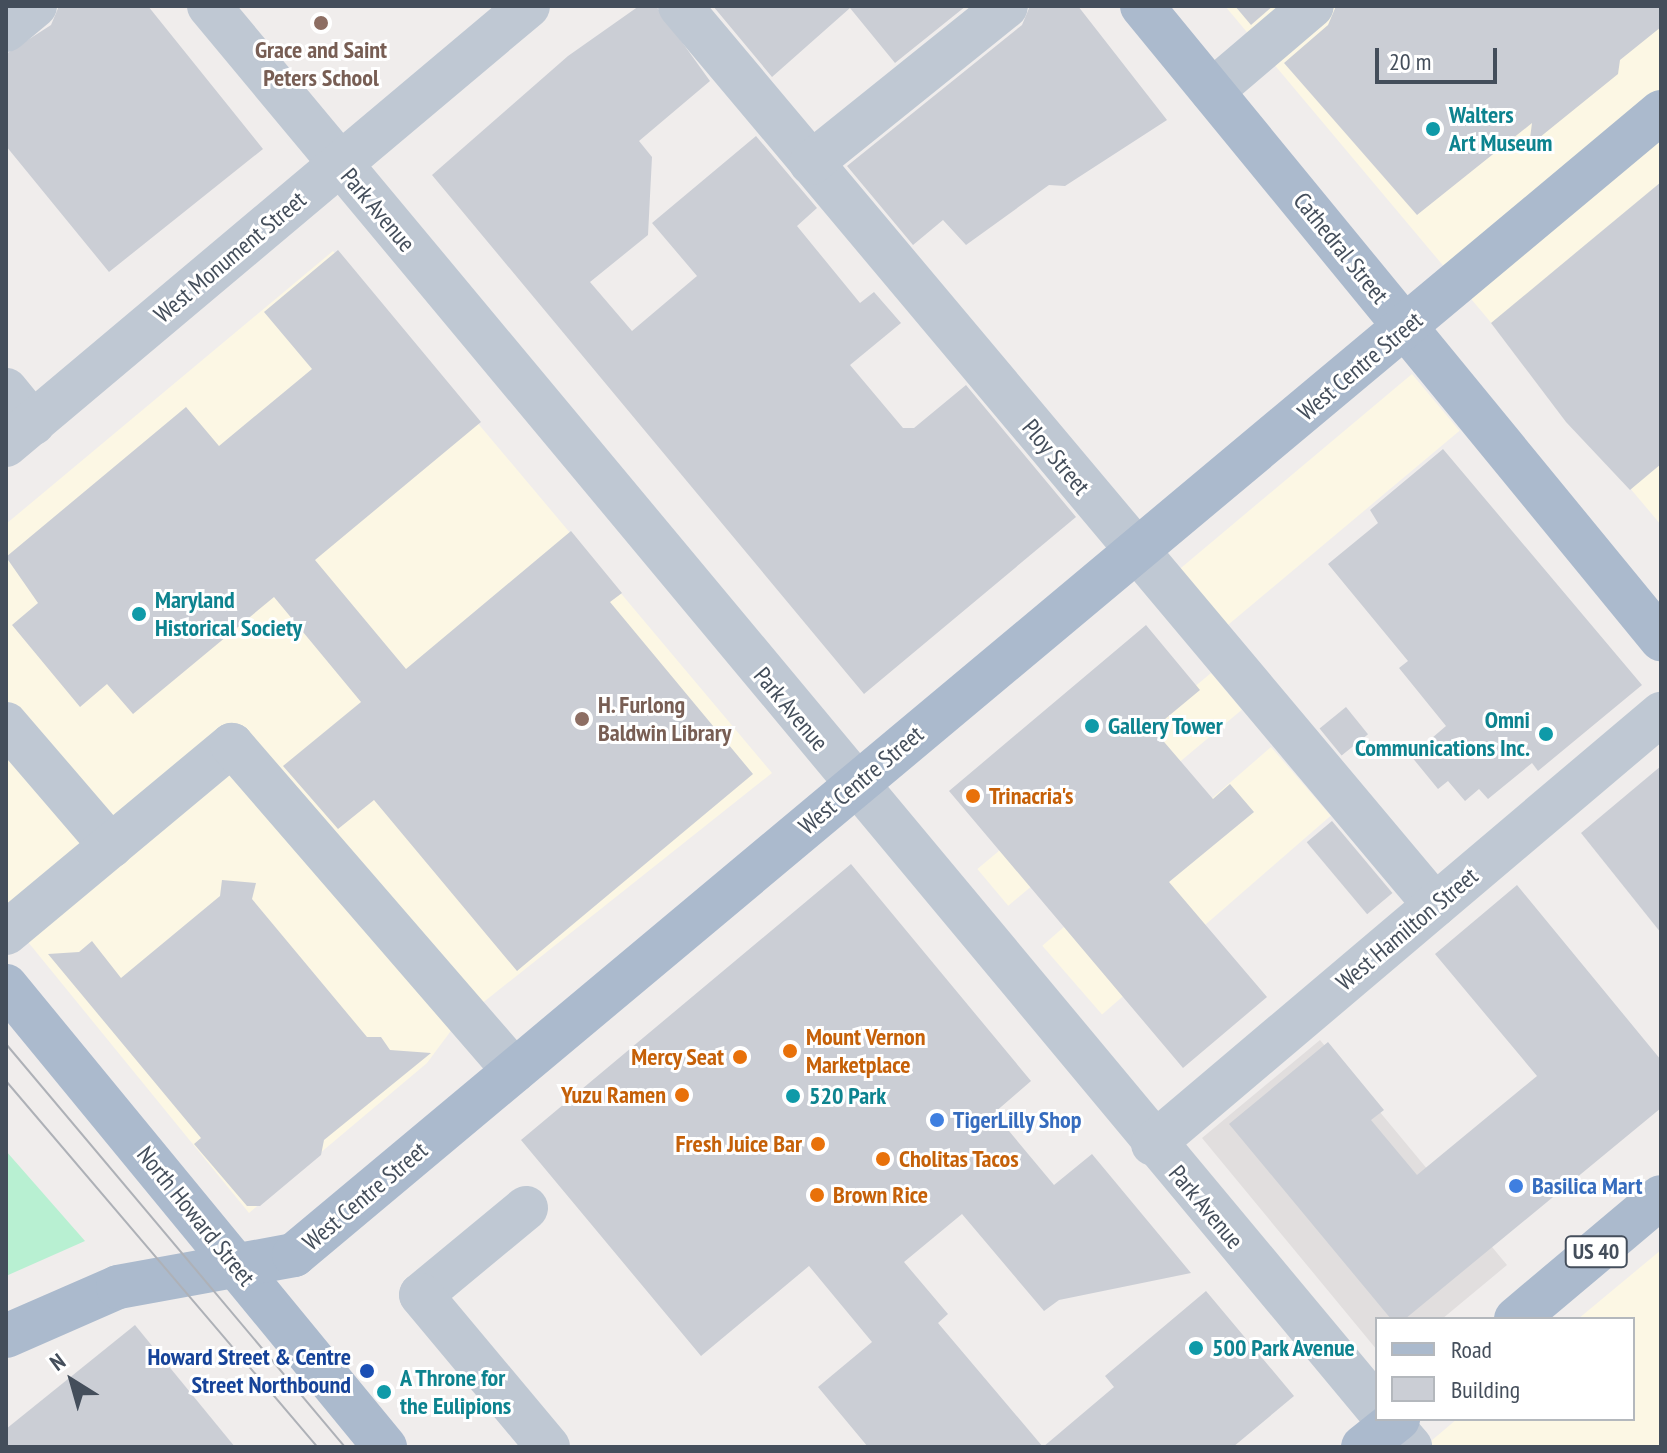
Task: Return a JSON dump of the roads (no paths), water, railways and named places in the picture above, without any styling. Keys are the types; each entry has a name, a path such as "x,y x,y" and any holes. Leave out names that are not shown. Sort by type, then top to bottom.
{"main road":[{"name":"Cathedral Street","path":"1142,6 1661,639"},
{"name":"West Centre Street","path":"6,1336 118,1287 233,1262 294,1255 1661,112"},
{"name":"North Howard Street","path":"6,986 385,1447"},
{"name":"US 40","path":"1518,1317 1661,1197"}],"street":[{"path":"6,30 35,6"},
{"name":"Park Avenue","path":"209,6 1375,1412"},
{"name":"West Monument Street","path":"15,419 340,164 528,6"},
{"name":"Ploy Street","path":"680,6 1136,553 1435,905"},
{"path":"811,163 1006,6"},
{"path":"1212,91 1312,6"},
{"name":"West Hamilton Street","path":"1153,1144 1661,714"},
{"path":"6,724 111,846"},
{"path":"6,933 232,745 514,1071"},
{"path":"526,1208 421,1295 548,1447"}],"tram line":[{"path":"6,1044 345,1447"},
{"path":"6,1081 317,1447"}],"place":[{"name":"Grace and Saint Peters School","path":"321,23"},
{"name":"Walters Art Museum","path":"1433,129"},
{"name":"Maryland Historical Society","path":"139,614"},
{"name":"H. Furlong Baldwin Library","path":"582,719"},
{"name":"Gallery Tower","path":"1092,726"},
{"name":"Omni Communications Inc.","path":"1546,734"},
{"name":"Trinacria's","path":"973,796"},
{"name":"Mount Vernon Marketplace","path":"790,1051"},
{"name":"Mercy Seat","path":"740,1057"},
{"name":"Yuzu Ramen","path":"682,1095"},
{"name":"520 Park","path":"793,1096"},
{"name":"TigerLilly Shop","path":"937,1120"},
{"name":"Fresh Juice Bar","path":"818,1144"},
{"name":"Cholitas Tacos","path":"883,1159"},
{"name":"Basilica Mart","path":"1516,1186"},
{"name":"Brown Rice","path":"817,1195"},
{"name":"500 Park Avenue","path":"1196,1348"},
{"name":"Howard Street & Centre Street Northbound","path":"367,1371"},
{"name":"A Throne for the Eulipions","path":"384,1392"}]}
